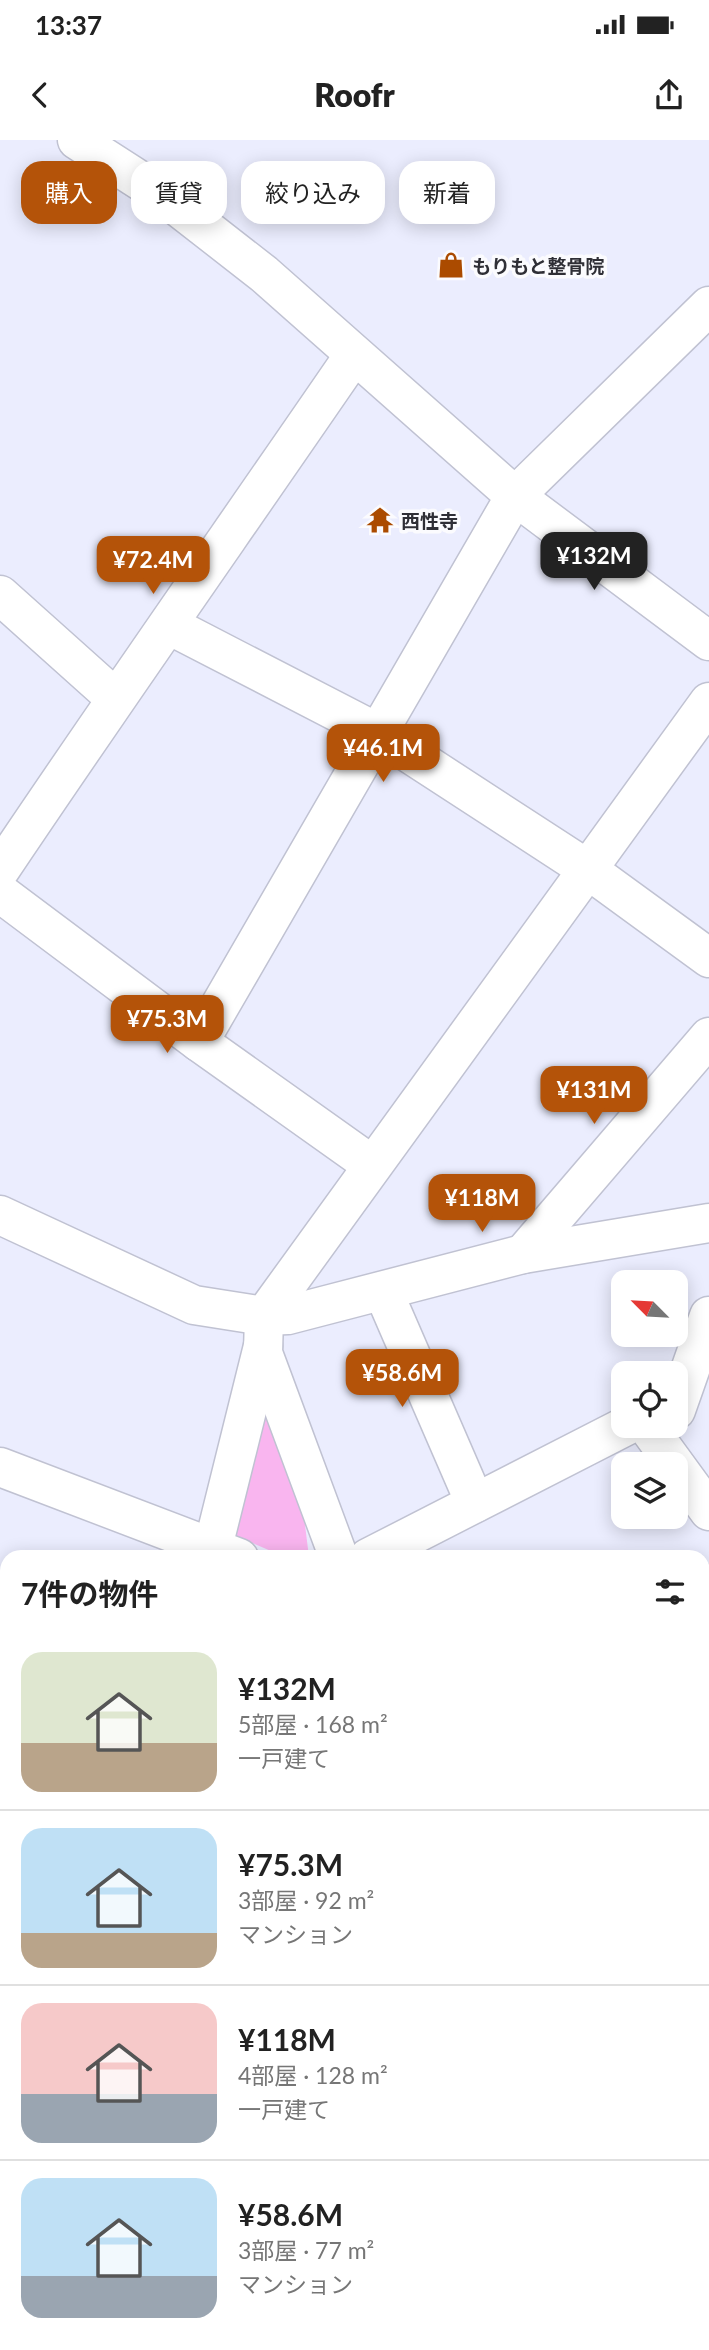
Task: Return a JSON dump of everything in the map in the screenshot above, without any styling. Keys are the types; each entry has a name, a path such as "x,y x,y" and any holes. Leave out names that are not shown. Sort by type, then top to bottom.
{"street":[{"path":"77,140 164,196 264,274 515,496 709,641"},
{"path":"199,1042 515,496 709,306"},
{"path":"0,870 115,698 169,625 355,355"},
{"path":"0,595 115,698"},
{"path":"169,625 378,733 587,869 709,958"},
{"path":"226,1550 264,1331 372,1165 709,702"},
{"path":"0,893 199,1042 372,1165"},
{"path":"523,1254 709,1037"},
{"path":"0,1215 194,1305 264,1331"},
{"path":"264,1331 288,1315 523,1254 709,1223"},
{"path":"383,1292 475,1503"},
{"path":"688,1376 709,1316"},
{"path":"264,1331 263,1353 336,1550"},
{"path":"384,1550 611,1434"},
{"path":"663,1438 709,1511"},
{"path":"0,1467 221,1550"}],"shaded area":[{"path":"266,1380 299,1477 308,1550 269,1550 234,1535"}],"place":[{"name":"もりもと整骨院","path":"451,265"},
{"name":"西性寺","path":"380,520"}]}
